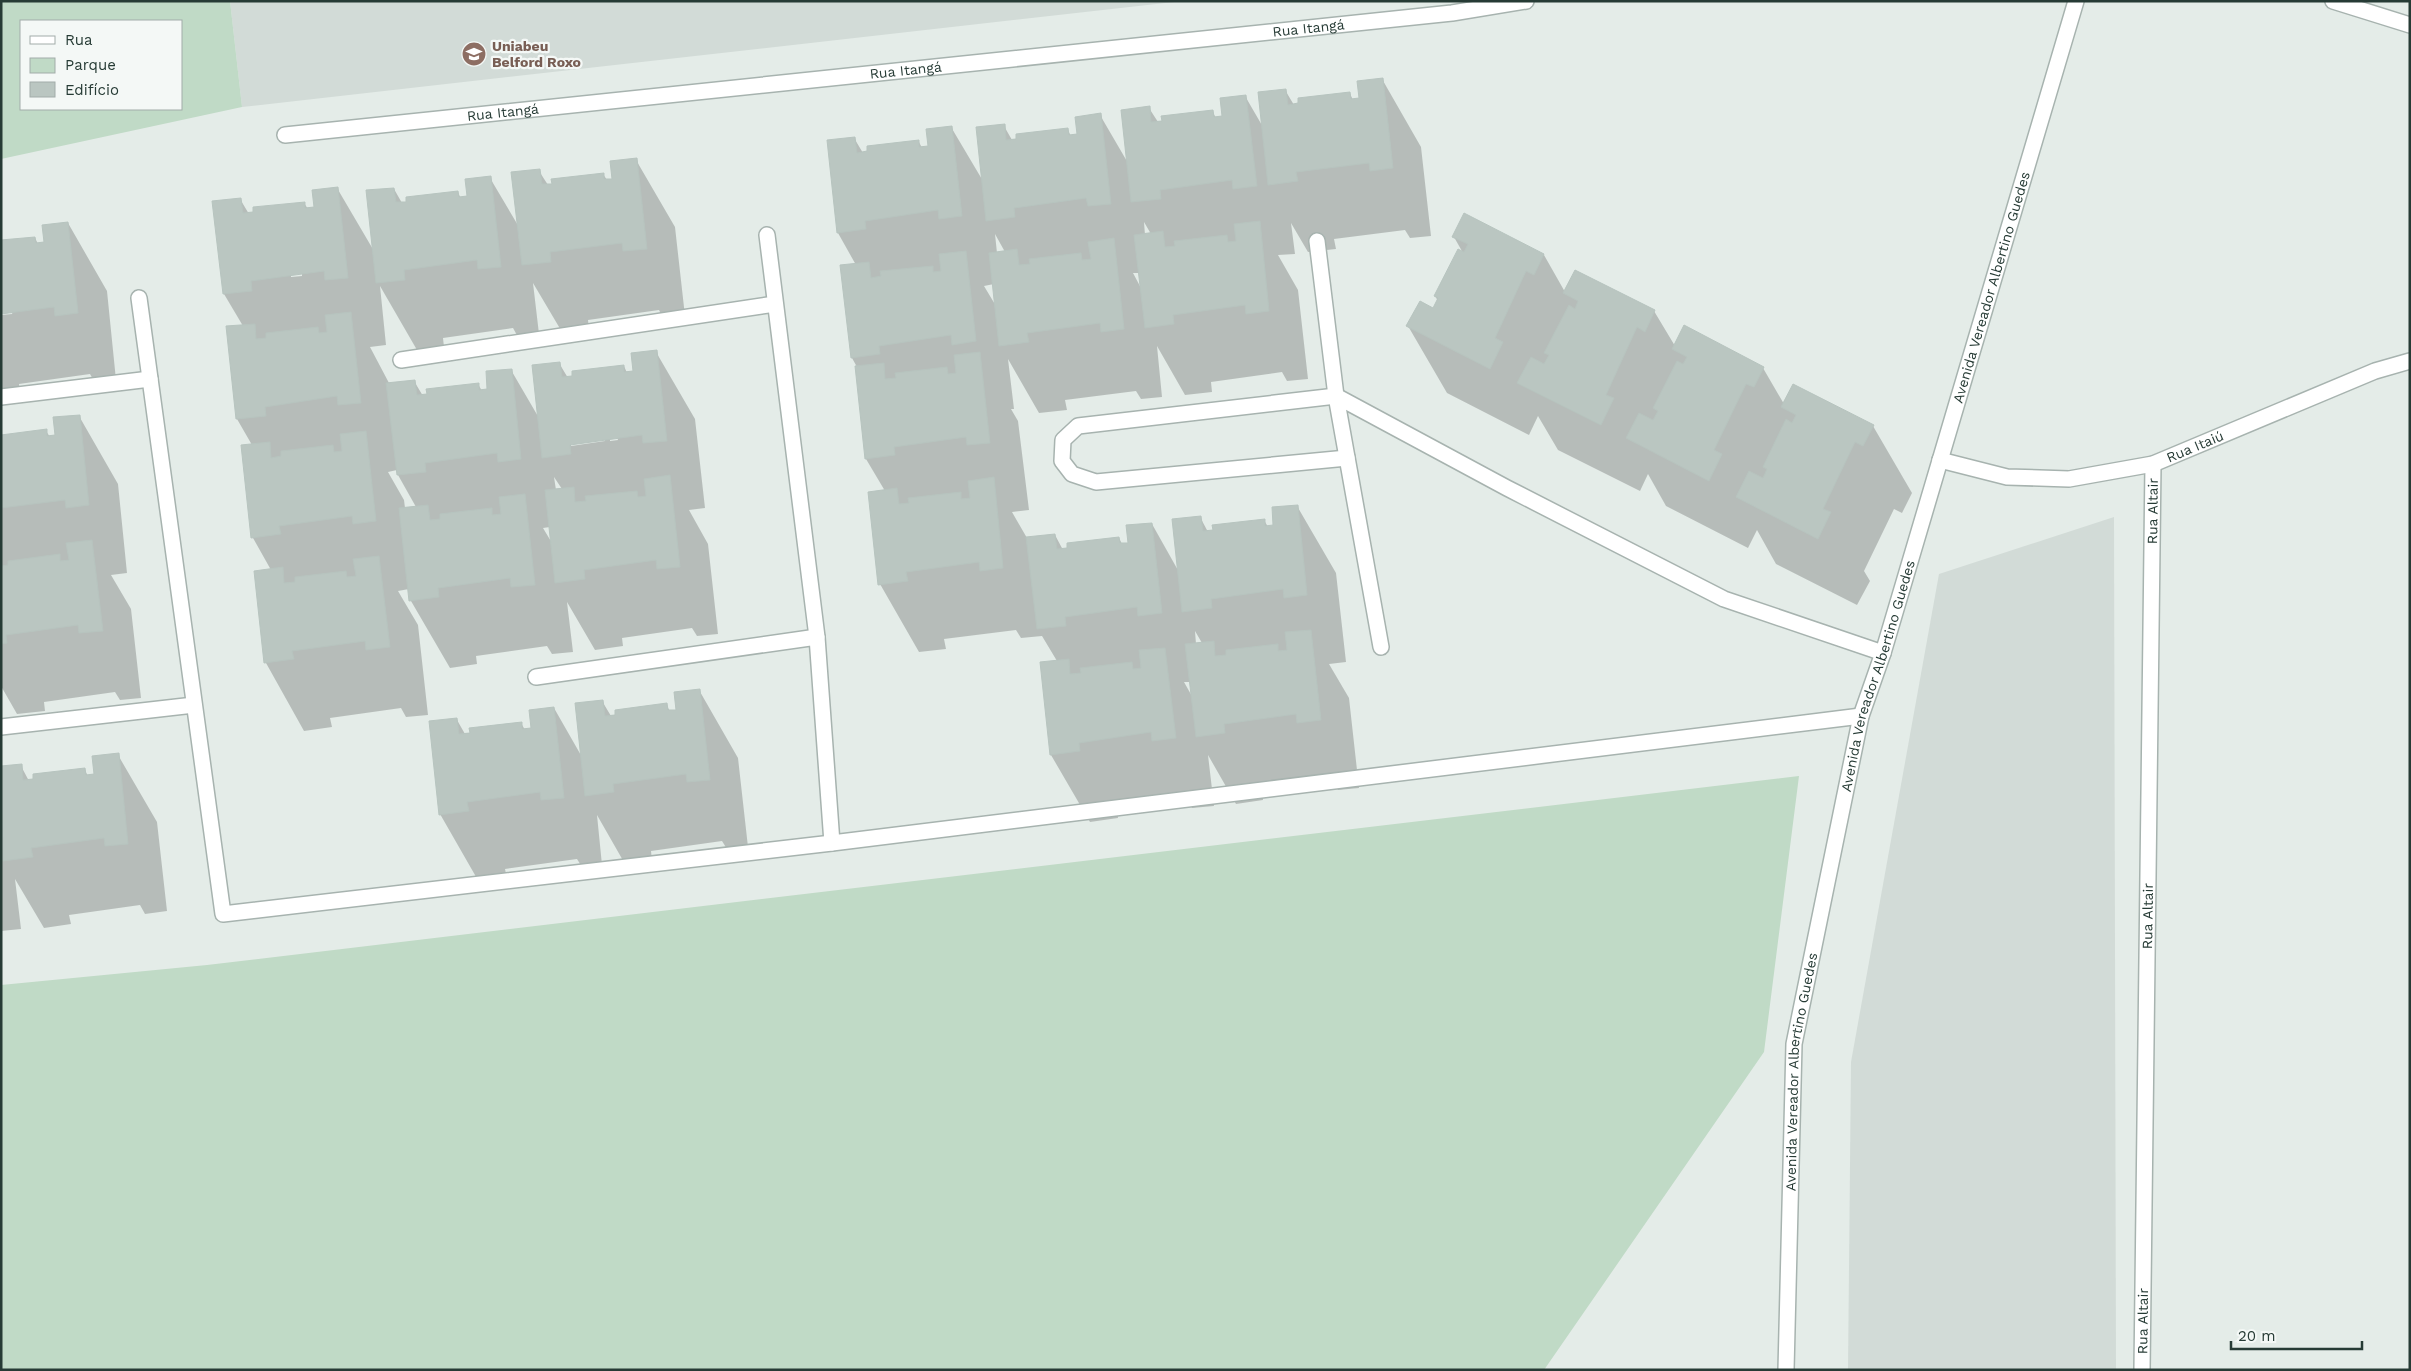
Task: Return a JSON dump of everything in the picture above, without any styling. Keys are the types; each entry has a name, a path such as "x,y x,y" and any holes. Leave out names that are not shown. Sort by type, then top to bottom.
{"street":[{"name":"Rua Itangá","path":"285,135 1442,14 1526,1"},
{"name":"Avenida Vereador Albertino Guedes","path":"1786,1370 1794,1044 1861,716 1883,653 2076,1"},
{"path":"2333,1 2410,25"},
{"path":"767,235 817,637 832,843"},
{"path":"1317,241 1336,396 1381,646"},
{"path":"139,298 223,914 832,843 1861,716"},
{"path":"401,360 775,304"},
{"name":"Rua Itaiú","path":"1940,460 2007,476 2069,478 2153,464 2376,371 2410,361"},
{"path":"1,397 150,380"},
{"path":"1347,458 1096,482 1072,474 1062,461 1063,440 1078,426 1336,396 1507,488 1724,599 1883,653"},
{"name":"Rua Altair","path":"2142,1370 2153,464"},
{"path":"536,677 817,637"},
{"path":"1,727 194,705"}],"shaded area":[{"name":"Uniabeu Belford Roxo","path":"230,1 1183,1 242,107"},
{"path":"2114,517 2116,1370 1848,1370 1851,1062 1939,574"}],"green space":[{"path":"1,1 230,1 242,107 1,159"},
{"path":"1799,776 1764,1052 1544,1370 1,1370 1,985 207,965"}],"building":[{"path":"1383,78 1393,168 1370,171 1369,163 1296,172 1298,181 1268,185 1258,92 1286,89 1288,105 1298,103 1298,98 1350,92 1351,99 1359,98 1357,81"},
{"path":"1246,95 1257,186 1233,189 1232,180 1160,190 1161,199 1131,202 1121,110 1150,106 1151,122 1162,121 1161,116 1213,110 1214,117 1222,116 1220,98"},
{"path":"1101,113 1111,204 1088,206 1086,198 1014,208 1015,217 986,221 976,127 1005,124 1006,140 1016,139 1016,134 1068,128 1069,135 1077,134 1075,117"},
{"path":"952,126 962,216 939,219 938,210 865,221 866,229 837,233 827,140 855,137 857,153 867,151 867,146 919,140 919,147 928,146 926,129"},
{"path":"637,158 647,249 623,251 622,243 550,252 551,262 522,265 511,172 540,169 542,184 552,184 551,179 604,173 604,179 612,179 610,161"},
{"path":"491,176 501,267 478,269 477,260 404,270 405,280 376,283 366,190 394,188 396,202 406,202 406,197 458,191 459,197 467,196 465,179"},
{"path":"338,187 348,278 325,280 324,271 251,281 252,291 223,294 212,201 241,198 243,213 253,212 253,207 305,202 305,208 314,207 312,190"},
{"path":"1464,213 1544,254 1534,275 1526,271 1495,338 1503,342 1490,369 1406,326 1420,301 1433,308 1438,298 1434,296 1458,249 1464,252 1468,244 1452,237"},
{"path":"1260,221 1269,311 1246,314 1245,305 1173,315 1174,324 1145,328 1134,235 1163,231 1165,247 1175,246 1174,241 1227,235 1228,242 1236,241 1234,224"},
{"path":"68,222 78,313 55,316 54,307 1,314 1,240 35,237 36,243 44,242 42,225"},
{"path":"1114,238 1124,329 1101,332 1100,323 1027,333 1029,342 999,346 989,253 1017,249 1019,265 1030,264 1029,259 1081,253 1082,260 1091,259 1088,242"},
{"path":"966,251 976,341 952,345 951,335 879,346 880,354 851,358 840,265 869,262 871,278 881,276 880,271 933,266 933,272 941,271 939,254"},
{"path":"1575,270 1655,310 1645,332 1637,327 1606,395 1614,398 1601,425 1517,383 1531,357 1544,364 1549,355 1544,353 1569,305 1575,309 1578,301 1563,293"},
{"path":"351,312 361,403 338,405 337,396 265,407 266,416 236,419 226,326 255,324 256,339 266,338 266,333 318,327 319,333 327,332 325,315"},
{"path":"1684,325 1764,367 1754,387 1746,384 1714,450 1722,454 1709,481 1626,438 1639,413 1653,420 1658,411 1653,408 1677,361 1683,364 1687,357 1672,349"},
{"path":"657,350 667,441 643,443 642,435 570,445 571,454 542,458 532,365 560,362 562,377 572,376 572,371 624,365 624,372 633,371 631,353"},
{"path":"980,352 990,443 967,445 966,437 894,447 895,455 865,459 855,366 884,363 885,379 896,378 895,373 947,367 948,374 956,373 954,355"},
{"path":"512,369 521,459 498,462 497,453 425,463 426,472 397,475 386,383 415,380 417,395 427,394 426,389 479,383 479,390 487,389 486,371"},
{"path":"1793,384 1874,425 1863,446 1855,442 1823,509 1831,512 1818,539 1736,497 1749,471 1763,478 1767,469 1763,467 1786,419 1792,423 1796,415 1781,407"},
{"path":"80,415 89,505 66,508 65,500 1,508 1,435 47,429 47,436 55,435 53,417"},
{"path":"366,431 376,521 353,524 352,516 279,526 281,534 251,538 241,445 270,442 271,458 281,456 281,451 333,445 334,452 342,451 340,434"},
{"path":"670,475 680,567 657,569 656,560 584,570 585,579 555,583 545,490 574,487 575,502 586,501 585,496 637,491 638,497 646,496 644,479"},
{"path":"994,477 1003,568 980,571 979,562 906,572 908,581 878,585 868,492 897,488 899,504 909,503 908,498 961,492 961,499 970,498 968,481"},
{"path":"525,494 535,585 511,587 510,578 438,588 439,597 409,601 399,508 428,505 430,520 440,519 440,514 492,508 492,515 501,514 499,497"},
{"path":"1298,505 1307,595 1284,598 1283,589 1211,599 1212,608 1182,612 1172,519 1201,516 1203,531 1213,530 1212,525 1265,519 1265,526 1273,525 1272,507"},
{"path":"1152,523 1162,613 1138,616 1137,607 1065,617 1066,626 1037,629 1026,537 1055,534 1057,549 1067,548 1067,543 1119,537 1120,543 1128,543 1126,525"},
{"path":"92,540 103,631 79,633 78,625 6,635 7,643 1,644 1,566 8,565 8,561 60,554 60,561 69,560 66,543"},
{"path":"379,556 390,647 366,650 365,641 292,651 294,659 264,663 254,571 283,567 284,583 295,582 295,577 346,571 347,577 356,576 353,559"},
{"path":"1311,630 1321,720 1297,723 1296,714 1224,724 1225,733 1196,737 1185,644 1214,641 1215,656 1226,655 1226,650 1278,644 1278,651 1287,650 1285,632"},
{"path":"1165,648 1176,738 1152,741 1151,732 1079,743 1080,751 1050,755 1040,662 1069,659 1070,674 1081,673 1080,668 1132,662 1133,669 1141,668 1139,650"},
{"path":"700,689 710,780 687,782 686,774 613,784 614,792 585,796 575,703 603,700 605,716 615,715 615,710 667,703 668,710 676,710 674,692"},
{"path":"554,707 564,798 541,800 540,792 467,802 469,811 439,815 429,721 457,718 459,734 470,733 469,728 522,722 522,729 531,728 529,710"},
{"path":"119,753 128,844 105,846 104,838 31,848 33,857 3,861 1,766 22,764 23,780 33,779 33,774 85,768 86,775 94,774 92,756"}],"place":[{"name":"Uniabeu Belford Roxo","path":"474,54"}]}
